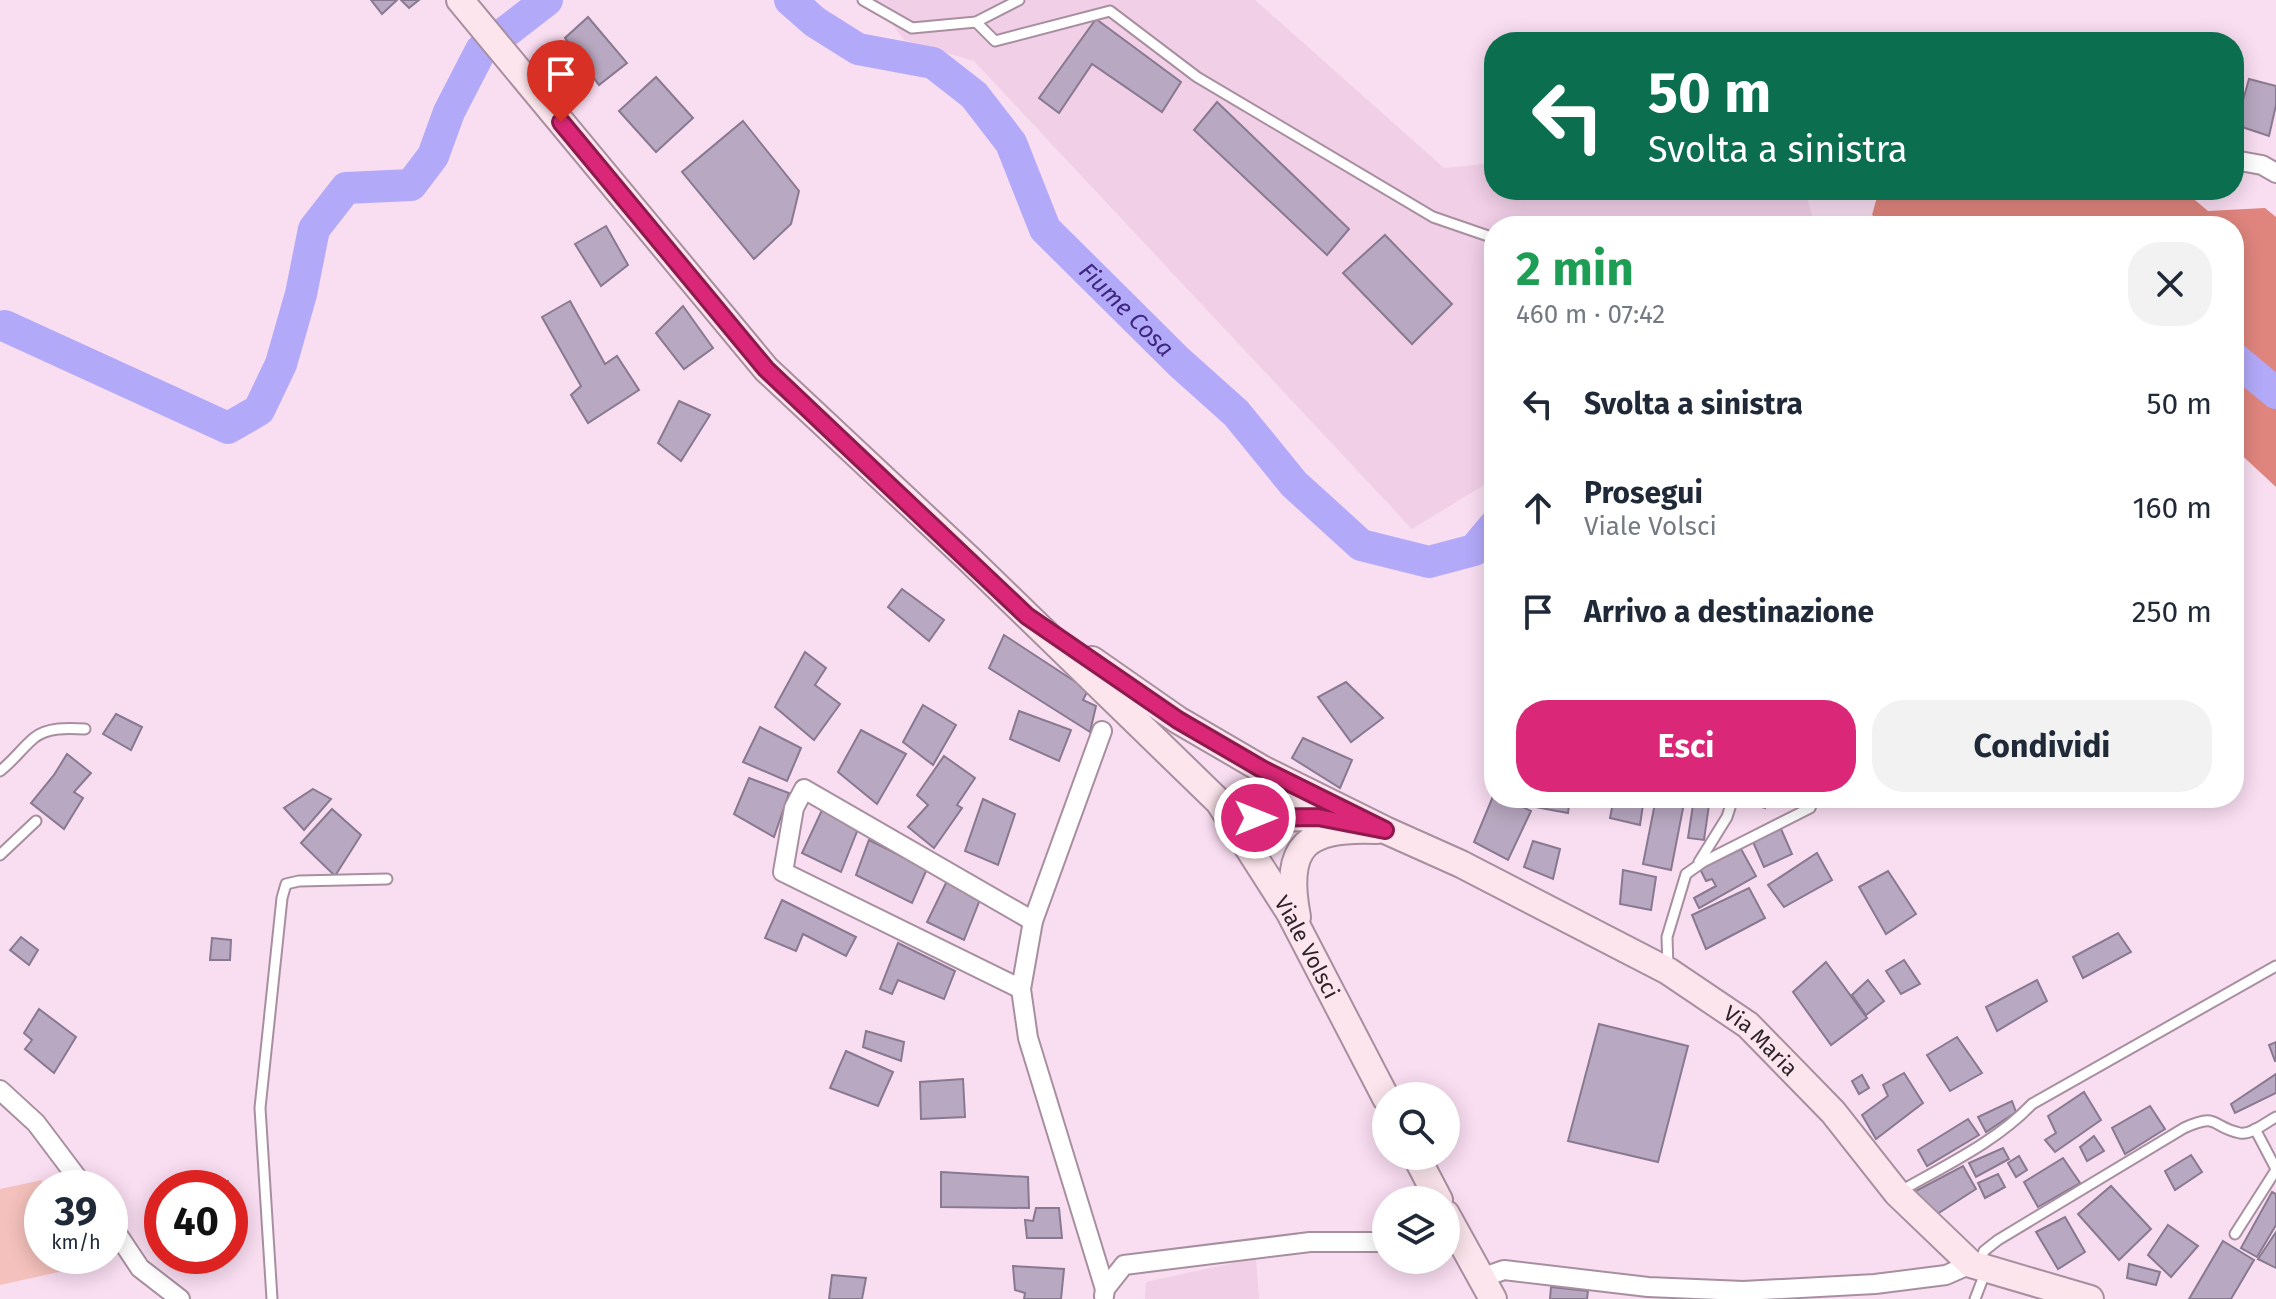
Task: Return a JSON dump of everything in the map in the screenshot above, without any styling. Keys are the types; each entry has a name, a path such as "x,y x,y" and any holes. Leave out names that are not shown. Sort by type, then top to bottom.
{"street":[{"name":"Viale Volsci","path":"460,0 766,369 1219,802 1299,930 1378,1082"},
{"path":"2244,162 2262,165 2276,173"},
{"path":"1027,616 1178,720 1262,769 1385,830"},
{"path":"1102,731 1033,921 1021,989 1028,1038 1104,1294"},
{"path":"1021,989 783,872 794,808 804,789 1033,921"},
{"path":"1230,819 1255,798 1276,792 1295,793 1331,803"},
{"path":"1230,819 1318,817 1385,830"},
{"path":"1299,930 1292,875 1295,859 1302,848 1314,837 1331,831 1346,828 1385,830"},
{"name":"Via Maria","path":"1385,830 1461,864 1668,971 1748,1025 1833,1112 1897,1193 1979,1266 2090,1299"},
{"path":"0,1090 36,1123 71,1170"},
{"path":"1104,1294 1124,1265 1310,1242 1372,1242"},
{"path":"128,1250 140,1268 180,1299"},
{"path":"1460,1254 1487,1289 1504,1270 1648,1287 1758,1291 1875,1284 1946,1275 1979,1266"}],"lane":[{"path":"863,0 912,28 976,22 1019,0"},
{"path":"976,22 995,41 1110,11 1197,77 1433,217 1484,235"},
{"path":"0,771 16,759 35,736 64,728 85,729"},
{"path":"1696,867 1730,808"},
{"path":"1668,971 1667,937 1686,874 1810,808"},
{"path":"0,855 36,821"},
{"path":"272,1299 260,1108 282,898 286,884 299,881 387,879"},
{"path":"1897,1193 1999,1133 2032,1104 2276,966"},
{"path":"1975,1299 1984,1251 1998,1240 2203,1119 2240,1133 2255,1129 2276,1117"},
{"path":"2235,1234 2275,1164 2255,1129"}],"shaded area":[{"path":"875,0 1255,0 1444,168 1484,164 1484,200 1808,200 1812,216 1484,216 1484,485 1412,529 974,61 904,40"},
{"path":"1876,200 2195,200 2208,211 2265,208 2276,217 2276,487 2244,457 2244,216 1872,215"},
{"path":"24,1184 24,1274 50,1274 0,1285 0,1189"},
{"path":"1256,1258 1259,1299 1145,1299 1146,1282"}],"building":[{"path":"371,0 397,0 382,14"},
{"path":"401,0 419,0 409,8"},
{"path":"588,17 627,63 599,85 565,38"},
{"path":"1096,19 1181,82 1162,112 1092,64 1059,113 1039,98"},
{"path":"656,77 693,118 656,152 619,111"},
{"path":"2249,79 2276,86 2276,105 2269,136 2244,128 2244,97"},
{"path":"1217,102 1349,229 1327,255 1194,130"},
{"path":"743,121 799,191 791,224 754,259 682,172"},
{"path":"606,226 628,265 601,286 575,244"},
{"path":"1385,235 1452,304 1412,344 1343,273"},
{"path":"570,301 605,364 617,356 639,390 588,423 571,395 581,386 542,317"},
{"path":"683,306 713,348 684,369 656,333"},
{"path":"679,401 710,415 681,461 658,443"},
{"path":"902,589 944,620 929,641 888,607"},
{"path":"1004,635 1088,690 1083,700 1096,706 1090,732 989,668"},
{"path":"805,652 826,668 815,685 840,704 814,740 775,707"},
{"path":"1346,682 1383,718 1351,742 1318,697"},
{"path":"923,705 956,725 933,765 903,742"},
{"path":"1019,711 1071,730 1059,761 1010,739"},
{"path":"116,714 142,727 131,750 103,734"},
{"path":"760,727 801,748 787,781 743,762"},
{"path":"861,730 906,754 877,804 838,772"},
{"path":"1303,738 1352,760 1340,788 1292,758"},
{"path":"67,754 91,773 74,792 83,798 64,829 31,803"},
{"path":"944,756 975,778 957,805 962,808 934,848 908,827 928,805 917,795"},
{"path":"749,778 789,793 774,837 734,814"},
{"path":"313,789 331,799 304,830 284,808"},
{"path":"983,799 1015,814 998,865 965,851"},
{"path":"823,808 858,829 841,872 802,853"},
{"path":"1488,808 1525,808 1531,811 1508,860 1474,842"},
{"path":"1540,808 1569,808 1568,813"},
{"path":"1612,808 1643,808 1640,825 1610,818"},
{"path":"1654,808 1683,808 1671,870 1643,864"},
{"path":"1692,808 1709,808 1704,840 1688,838"},
{"path":"332,809 361,835 335,876 301,843"},
{"path":"1781,829 1792,854 1764,867 1753,842"},
{"path":"869,840 927,869 912,903 856,875"},
{"path":"1533,841 1560,849 1553,879 1524,867"},
{"path":"1741,849 1756,876 1699,908 1694,898 1716,886 1712,879 1706,881 1700,869"},
{"path":"1817,853 1832,880 1784,907 1768,885"},
{"path":"1623,870 1656,877 1651,910 1620,904"},
{"path":"1888,871 1916,914 1886,934 1859,887"},
{"path":"948,879 981,897 964,940 927,922"},
{"path":"1749,888 1765,918 1706,949 1692,915"},
{"path":"782,900 856,937 846,956 803,934 796,951 765,938"},
{"path":"2118,933 2131,952 2083,978 2073,957"},
{"path":"21,937 38,950 29,965 10,950"},
{"path":"212,938 231,940 230,960 210,960"},
{"path":"898,943 955,971 944,999 898,980 892,994 880,989"},
{"path":"1904,960 1920,984 1901,994 1886,971"},
{"path":"1826,962 1867,1018 1831,1045 1793,992"},
{"path":"1868,980 1884,1001 1866,1015 1852,995"},
{"path":"2037,980 2047,1001 1997,1031 1986,1007"},
{"path":"39,1009 76,1037 54,1073 25,1049 32,1040 24,1033"},
{"path":"1599,1024 1688,1046 1658,1162 1568,1141"},
{"path":"866,1031 904,1042 901,1061 863,1047"},
{"path":"1957,1037 1982,1073 1950,1091 1927,1055"},
{"path":"2276,1042 2276,1061 2275,1061 2269,1045"},
{"path":"846,1051 893,1072 878,1106 830,1088"},
{"path":"1904,1073 1923,1103 1876,1139 1862,1115 1888,1096 1883,1085"},
{"path":"2276,1074 2276,1093 2235,1113 2231,1104"},
{"path":"1862,1075 1869,1088 1859,1094 1852,1081"},
{"path":"963,1079 965,1117 921,1119 920,1082"},
{"path":"2084,1092 2101,1120 2055,1152 2045,1140 2056,1133 2048,1116"},
{"path":"2012,1101 2016,1112 1986,1132 1978,1117"},
{"path":"2150,1106 2165,1129 2125,1154 2112,1128"},
{"path":"1968,1119 1979,1135 1927,1166 1918,1150"},
{"path":"2094,1136 2104,1151 2087,1161 2080,1147"},
{"path":"2003,1148 2009,1159 1976,1177 1969,1163"},
{"path":"2191,1155 2202,1172 2175,1190 2165,1171"},
{"path":"2019,1156 2027,1170 2016,1177 2008,1163"},
{"path":"2063,1158 2080,1183 2038,1207 2024,1182"},
{"path":"1963,1166 1976,1189 1931,1218 1910,1194"},
{"path":"941,1172 1028,1177 1029,1208 941,1207"},
{"path":"1998,1174 2005,1187 1985,1198 1978,1183"},
{"path":"2111,1186 2151,1229 2119,1260 2078,1214"},
{"path":"2272,1192 2276,1194 2276,1225 2257,1257 2241,1248"},
{"path":"1036,1208 1059,1208 1062,1238 1027,1238 1025,1220 1033,1221"},
{"path":"2065,1217 2085,1252 2058,1269 2036,1232"},
{"path":"2168,1225 2198,1246 2171,1277 2148,1255"},
{"path":"2276,1232 2276,1268 2258,1259"},
{"path":"2223,1241 2254,1260 2231,1299 2189,1299"},
{"path":"2129,1264 2160,1272 2156,1285 2127,1278"},
{"path":"1013,1266 1064,1269 1061,1299 1024,1299 1025,1293 1015,1290"},
{"path":"832,1275 866,1278 862,1299 829,1299"},
{"path":"1551,1287 1588,1291 1587,1299 1550,1299"}],"waterway":[{"name":"Fiume Cosa","path":"507,31 547,0"},
{"name":"Fiume Cosa","path":"790,0 815,22 858,49 933,63 974,95 1011,143 1045,229 1179,362 1236,413 1294,484 1361,545 1429,562 1474,550 1484,538"},
{"path":"5,326 228,428 259,410 281,364 301,294 314,229 346,188 411,185 433,156 449,112 481,50"},
{"path":"2244,366 2276,393"}],"route":[{"path":"561,122 766,369 1027,616 1178,720 1262,769 1385,830 1341,819 1255,818"}]}
